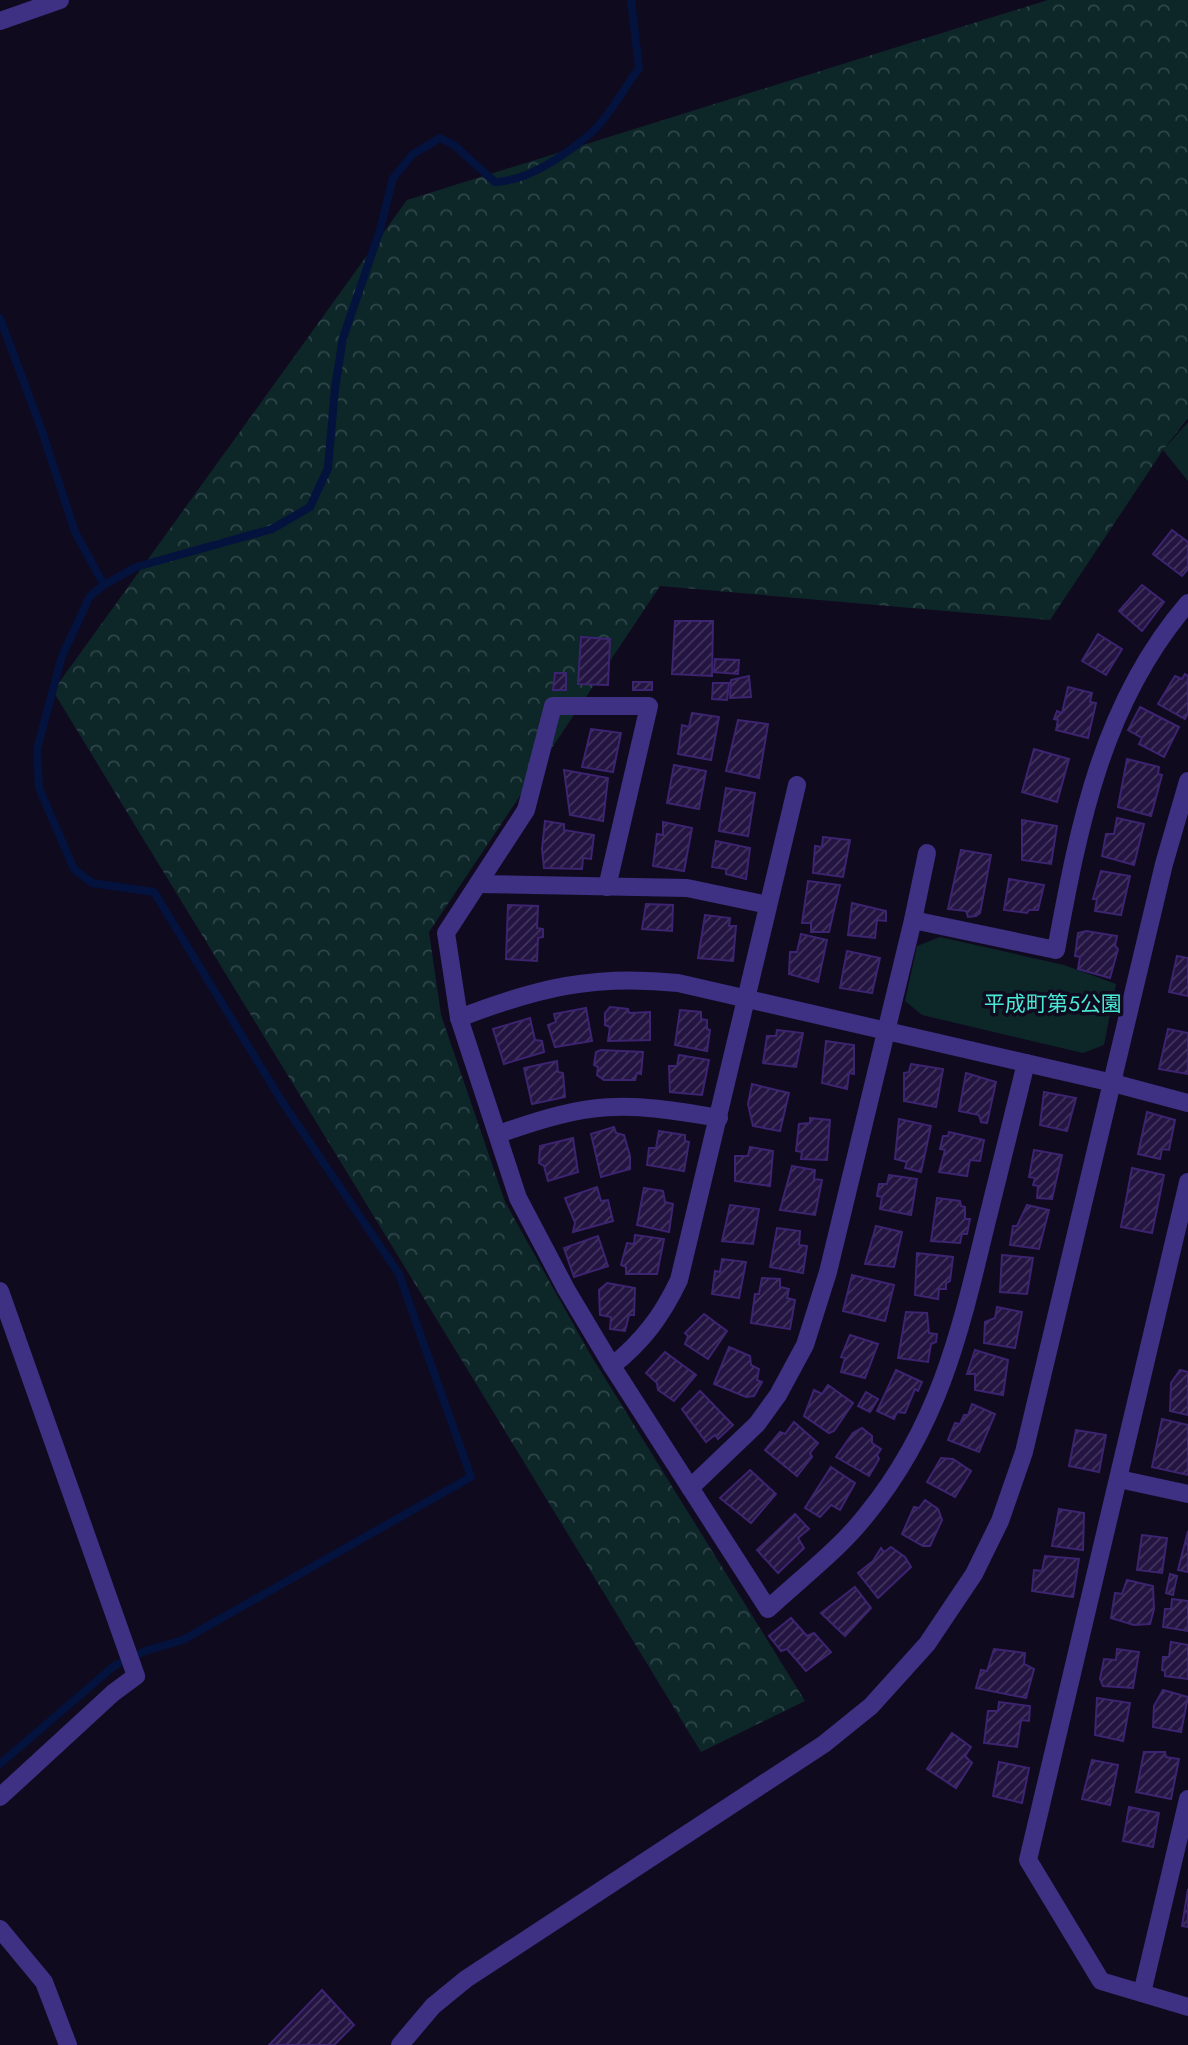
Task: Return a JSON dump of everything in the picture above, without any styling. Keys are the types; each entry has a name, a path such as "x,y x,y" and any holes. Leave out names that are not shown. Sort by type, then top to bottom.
{"street":[{"path":"0,21 60,0"},
{"path":"913,920 1056,950 1081,827 1106,740 1135,678 1188,603"},
{"path":"607,887 649,706 553,706 526,810 446,933 459,1018 518,1198 566,1290 768,1609 845,1539 868,1514 914,1444 955,1352 1026,1063"},
{"path":"400,2045 433,2006 466,1979 824,1744 870,1706 928,1644 974,1574 1013,1487 1024,1452 1167,851 1188,781"},
{"path":"612,1366 636,1346 656,1322 679,1280 797,785"},
{"path":"690,1488 757,1424 778,1395 805,1345 828,1272 927,853"},
{"path":"479,884 687,888 768,905"},
{"path":"459,1018 552,987 596,981 668,982 1113,1083 1188,1103"},
{"path":"499,1134 553,1115 601,1105 654,1106 719,1118"},
{"path":"1188,1182 1028,1860 1101,1981 1188,2007"},
{"path":"0,1291 136,1676 113,1693 0,1797"},
{"path":"1119,1479 1188,1494"},
{"path":"1142,1993 1188,1799"},
{"path":"0,1928 44,1982 68,2045"}],"green space":[{"path":"1048,0 1188,0 1188,418 1163,450 1050,620 660,586 429,932 441,1015 505,1202 590,1354 805,1701 701,1752 53,691 407,200"},
{"path":"1188,422 1188,481 1163,450"},
{"name":"平成町第５公園","path":"940,937 1064,965 1116,984 1104,1045 1083,1053 922,1015 905,1001 917,946"}],"building":[{"path":"1172,530 1188,542 1188,569 1182,576 1153,554"},
{"path":"1142,585 1164,602 1142,631 1119,611"},
{"path":"675,621 713,621 712,676 672,674"},
{"path":"1098,634 1122,649 1106,675 1082,661"},
{"path":"581,637 610,639 608,685 578,684"},
{"path":"715,659 739,660 738,674 714,672"},
{"path":"555,673 566,673 566,690 553,690"},
{"path":"1185,674 1188,676 1188,713 1185,719 1158,704 1175,676 1182,679"},
{"path":"749,676 751,697 730,698 731,680"},
{"path":"633,682 652,682 652,690 633,690"},
{"path":"713,683 729,683 727,700 712,699"},
{"path":"1068,687 1092,693 1090,702 1096,703 1088,738 1056,730 1058,720 1054,719 1057,711 1062,713"},
{"path":"1140,707 1179,727 1164,757 1139,744 1142,738 1128,730"},
{"path":"692,713 719,717 711,760 678,754 682,725 689,727"},
{"path":"738,720 768,724 759,778 726,771"},
{"path":"591,729 621,733 613,772 582,767"},
{"path":"1034,749 1069,759 1057,802 1022,792"},
{"path":"1127,759 1159,767 1158,774 1162,775 1151,816 1118,807"},
{"path":"674,765 706,771 699,809 667,803"},
{"path":"564,770 608,778 603,821 570,815"},
{"path":"726,788 755,793 748,836 719,831"},
{"path":"1117,818 1144,824 1134,865 1102,856 1106,834 1114,834"},
{"path":"1022,820 1057,826 1051,864 1022,860"},
{"path":"545,821 564,824 564,830 594,835 591,859 583,858 582,869 544,868 542,849"},
{"path":"663,822 692,828 684,871 653,866 657,834 663,835"},
{"path":"823,837 850,840 843,877 813,873 815,846 822,847"},
{"path":"716,841 750,848 746,879 726,874 726,869 712,867"},
{"path":"961,850 991,855 980,913 976,916 968,917 966,911 948,909"},
{"path":"1101,871 1130,876 1121,915 1095,911 1097,899 1093,899"},
{"path":"1009,879 1044,885 1038,910 1029,910 1027,913 1004,910"},
{"path":"808,881 840,885 829,932 811,932 811,923 802,923"},
{"path":"852,903 886,911 886,921 877,920 875,938 848,935"},
{"path":"646,904 673,905 672,931 642,929"},
{"path":"508,905 538,906 537,928 543,929 543,937 538,938 537,961 506,959"},
{"path":"705,915 730,918 729,926 736,926 733,961 698,958"},
{"path":"1086,931 1117,936 1115,946 1118,949 1110,978 1078,969 1080,957 1075,956 1078,933"},
{"path":"801,934 827,940 818,982 789,974 790,952 797,952"},
{"path":"847,951 880,958 872,993 840,988"},
{"path":"1177,956 1188,958 1188,996 1169,992"},
{"path":"610,1007 628,1009 629,1013 650,1012 650,1040 608,1041 610,1027 605,1025 605,1013"},
{"path":"586,1008 592,1041 555,1047 548,1025 556,1022 554,1014"},
{"path":"680,1010 701,1012 701,1019 707,1020 707,1029 710,1030 707,1051 675,1045"},
{"path":"530,1018 535,1040 542,1041 544,1052 504,1064 493,1029"},
{"path":"1168,1029 1188,1033 1188,1074 1159,1069"},
{"path":"777,1030 803,1033 796,1067 763,1063 767,1036 776,1036"},
{"path":"826,1041 854,1045 854,1074 849,1073 847,1089 822,1083"},
{"path":"596,1052 643,1052 641,1074 637,1073 635,1080 604,1080 597,1075 598,1067 594,1065"},
{"path":"679,1055 709,1060 702,1095 670,1092 669,1066 677,1066"},
{"path":"557,1061 558,1072 563,1073 565,1097 532,1104 524,1068"},
{"path":"911,1064 943,1069 936,1107 904,1101 904,1073 909,1072"},
{"path":"966,1073 996,1082 987,1123 981,1122 979,1115 959,1111"},
{"path":"752,1084 789,1093 780,1131 753,1126 748,1104"},
{"path":"1044,1092 1076,1098 1067,1131 1040,1125"},
{"path":"1147,1112 1175,1120 1169,1150 1162,1149 1160,1159 1138,1154"},
{"path":"810,1118 830,1120 827,1160 801,1159 802,1152 796,1151 799,1124 810,1123"},
{"path":"899,1119 931,1126 921,1172 905,1168 907,1162 895,1159"},
{"path":"614,1127 616,1133 624,1135 630,1156 630,1169 601,1177 591,1134"},
{"path":"659,1131 685,1135 685,1141 689,1142 684,1171 647,1165 649,1148 656,1148"},
{"path":"949,1132 984,1140 980,1161 970,1160 967,1176 939,1172 945,1150 940,1149 943,1136 948,1136"},
{"path":"573,1138 578,1172 548,1181 544,1166 539,1163 540,1146"},
{"path":"750,1147 773,1151 770,1186 735,1181 735,1156 748,1156"},
{"path":"1034,1150 1062,1155 1052,1199 1037,1198 1038,1186 1033,1185 1035,1178 1029,1177"},
{"path":"792,1166 815,1170 814,1179 822,1180 815,1215 780,1210"},
{"path":"1132,1168 1164,1175 1152,1233 1121,1227"},
{"path":"889,1175 917,1179 911,1215 880,1209 882,1197 877,1196 879,1184 887,1184"},
{"path":"597,1187 601,1201 608,1200 613,1221 573,1232 575,1223 565,1198"},
{"path":"644,1188 663,1191 665,1202 673,1204 669,1232 637,1225"},
{"path":"937,1198 960,1201 961,1206 965,1207 965,1219 970,1219 967,1234 962,1234 960,1243 931,1241"},
{"path":"730,1205 759,1209 753,1244 722,1241"},
{"path":"1027,1205 1049,1210 1039,1249 1010,1245 1013,1226 1017,1226"},
{"path":"876,1226 902,1232 894,1267 865,1264"},
{"path":"777,1228 800,1231 799,1245 807,1246 803,1273 770,1267"},
{"path":"635,1235 664,1239 657,1274 626,1274 626,1267 621,1265 627,1243 634,1244"},
{"path":"598,1236 608,1266 574,1277 564,1248"},
{"path":"917,1253 953,1257 950,1281 946,1283 946,1289 939,1289 938,1299 915,1295"},
{"path":"1002,1255 1033,1258 1027,1294 1000,1292"},
{"path":"722,1259 746,1262 739,1298 712,1294 715,1271 720,1272"},
{"path":"852,1275 894,1285 885,1321 843,1311"},
{"path":"762,1278 780,1279 780,1287 789,1289 787,1298 795,1300 790,1329 751,1323 755,1294 759,1294"},
{"path":"607,1283 635,1288 634,1315 629,1315 625,1331 610,1329 611,1317 600,1315 599,1290"},
{"path":"997,1307 1022,1312 1015,1348 984,1343 985,1322 995,1318"},
{"path":"906,1312 927,1313 929,1333 937,1334 936,1342 931,1344 928,1362 898,1358"},
{"path":"704,1314 727,1331 708,1359 685,1344 688,1336 685,1333"},
{"path":"850,1335 878,1344 865,1378 841,1372 845,1358 841,1357"},
{"path":"729,1347 750,1356 751,1365 759,1369 757,1380 762,1382 754,1396 746,1397 714,1384"},
{"path":"975,1350 1008,1360 1003,1395 975,1390 975,1374 967,1374"},
{"path":"665,1352 696,1375 674,1401 658,1390 657,1383 646,1373"},
{"path":"896,1370 922,1382 918,1391 915,1389 905,1413 897,1412 894,1419 877,1411"},
{"path":"1180,1370 1188,1372 1188,1415 1170,1411 1171,1383"},
{"path":"828,1385 853,1403 834,1431 829,1433 804,1416 814,1390 822,1394"},
{"path":"700,1391 733,1425 718,1439 715,1435 706,1442 682,1409"},
{"path":"866,1392 878,1399 870,1412 858,1406"},
{"path":"972,1404 995,1414 979,1452 948,1440 955,1423 960,1424 964,1415 968,1415"},
{"path":"1162,1419 1188,1425 1188,1475 1152,1467"},
{"path":"794,1422 818,1443 810,1453 812,1457 797,1476 765,1450 780,1432 785,1434"},
{"path":"862,1428 872,1436 872,1443 881,1449 877,1455 879,1459 869,1476 836,1457 853,1433"},
{"path":"1076,1430 1106,1435 1099,1472 1069,1466"},
{"path":"941,1458 953,1459 971,1471 955,1497 927,1482"},
{"path":"831,1467 855,1483 840,1510 831,1505 820,1517 805,1508"},
{"path":"750,1470 776,1494 751,1523 720,1498"},
{"path":"925,1500 938,1509 942,1520 930,1546 923,1546 902,1534 914,1507 919,1508"},
{"path":"1059,1509 1084,1513 1083,1550 1052,1546"},
{"path":"795,1514 809,1529 798,1538 804,1548 778,1573 757,1550"},
{"path":"1188,1531 1188,1572 1178,1570"},
{"path":"1142,1535 1167,1538 1162,1573 1137,1570"},
{"path":"891,1547 905,1557 911,1567 878,1598 858,1573 873,1561 881,1548 884,1552"},
{"path":"1045,1556 1079,1559 1073,1597 1032,1591 1034,1570 1042,1571"},
{"path":"1170,1574 1177,1576 1173,1595 1166,1593"},
{"path":"1127,1580 1153,1586 1154,1609 1150,1624 1134,1625 1111,1618 1115,1593 1122,1594"},
{"path":"855,1587 871,1608 845,1636 821,1613"},
{"path":"1172,1599 1188,1601 1188,1631 1163,1627 1165,1609 1171,1609"},
{"path":"791,1618 807,1636 814,1633 831,1652 806,1671 787,1649 781,1651 769,1636"},
{"path":"1171,1642 1188,1645 1188,1679 1165,1676 1165,1671 1162,1670 1163,1657 1169,1657"},
{"path":"994,1649 1025,1653 1024,1664 1034,1669 1026,1698 976,1688 981,1670 987,1671"},
{"path":"1117,1649 1139,1652 1133,1688 1103,1686 1100,1679 1104,1659 1116,1660"},
{"path":"1163,1690 1188,1697 1181,1732 1153,1727 1154,1706"},
{"path":"1097,1698 1130,1703 1123,1741 1095,1735"},
{"path":"999,1702 1030,1706 1029,1721 1021,1720 1017,1747 984,1743 988,1711 998,1711"},
{"path":"952,1733 971,1747 965,1756 972,1763 956,1788 927,1769"},
{"path":"1144,1752 1165,1752 1166,1757 1179,1759 1171,1799 1136,1792"},
{"path":"1092,1760 1118,1765 1110,1805 1082,1799"},
{"path":"999,1762 1029,1768 1022,1803 993,1796"},
{"path":"1129,1807 1159,1813 1153,1847 1123,1841"},
{"path":"1188,1889 1188,1927 1182,1926"},
{"path":"322,1990 354,2025 334,2045 269,2045"}],"waterway":[{"path":"0,1764 114,1666 145,1651 183,1640 471,1477 399,1274 283,1103 154,892 92,883 74,869 39,788 37,749 62,656 90,596 136,567 272,529 310,507 328,468 335,388 343,338 380,230 393,178 413,154 440,138 454,145 495,182 508,181 533,172 569,150 604,119 639,68 631,0"},
{"path":"0,318 42,431 75,532 104,585"}]}
